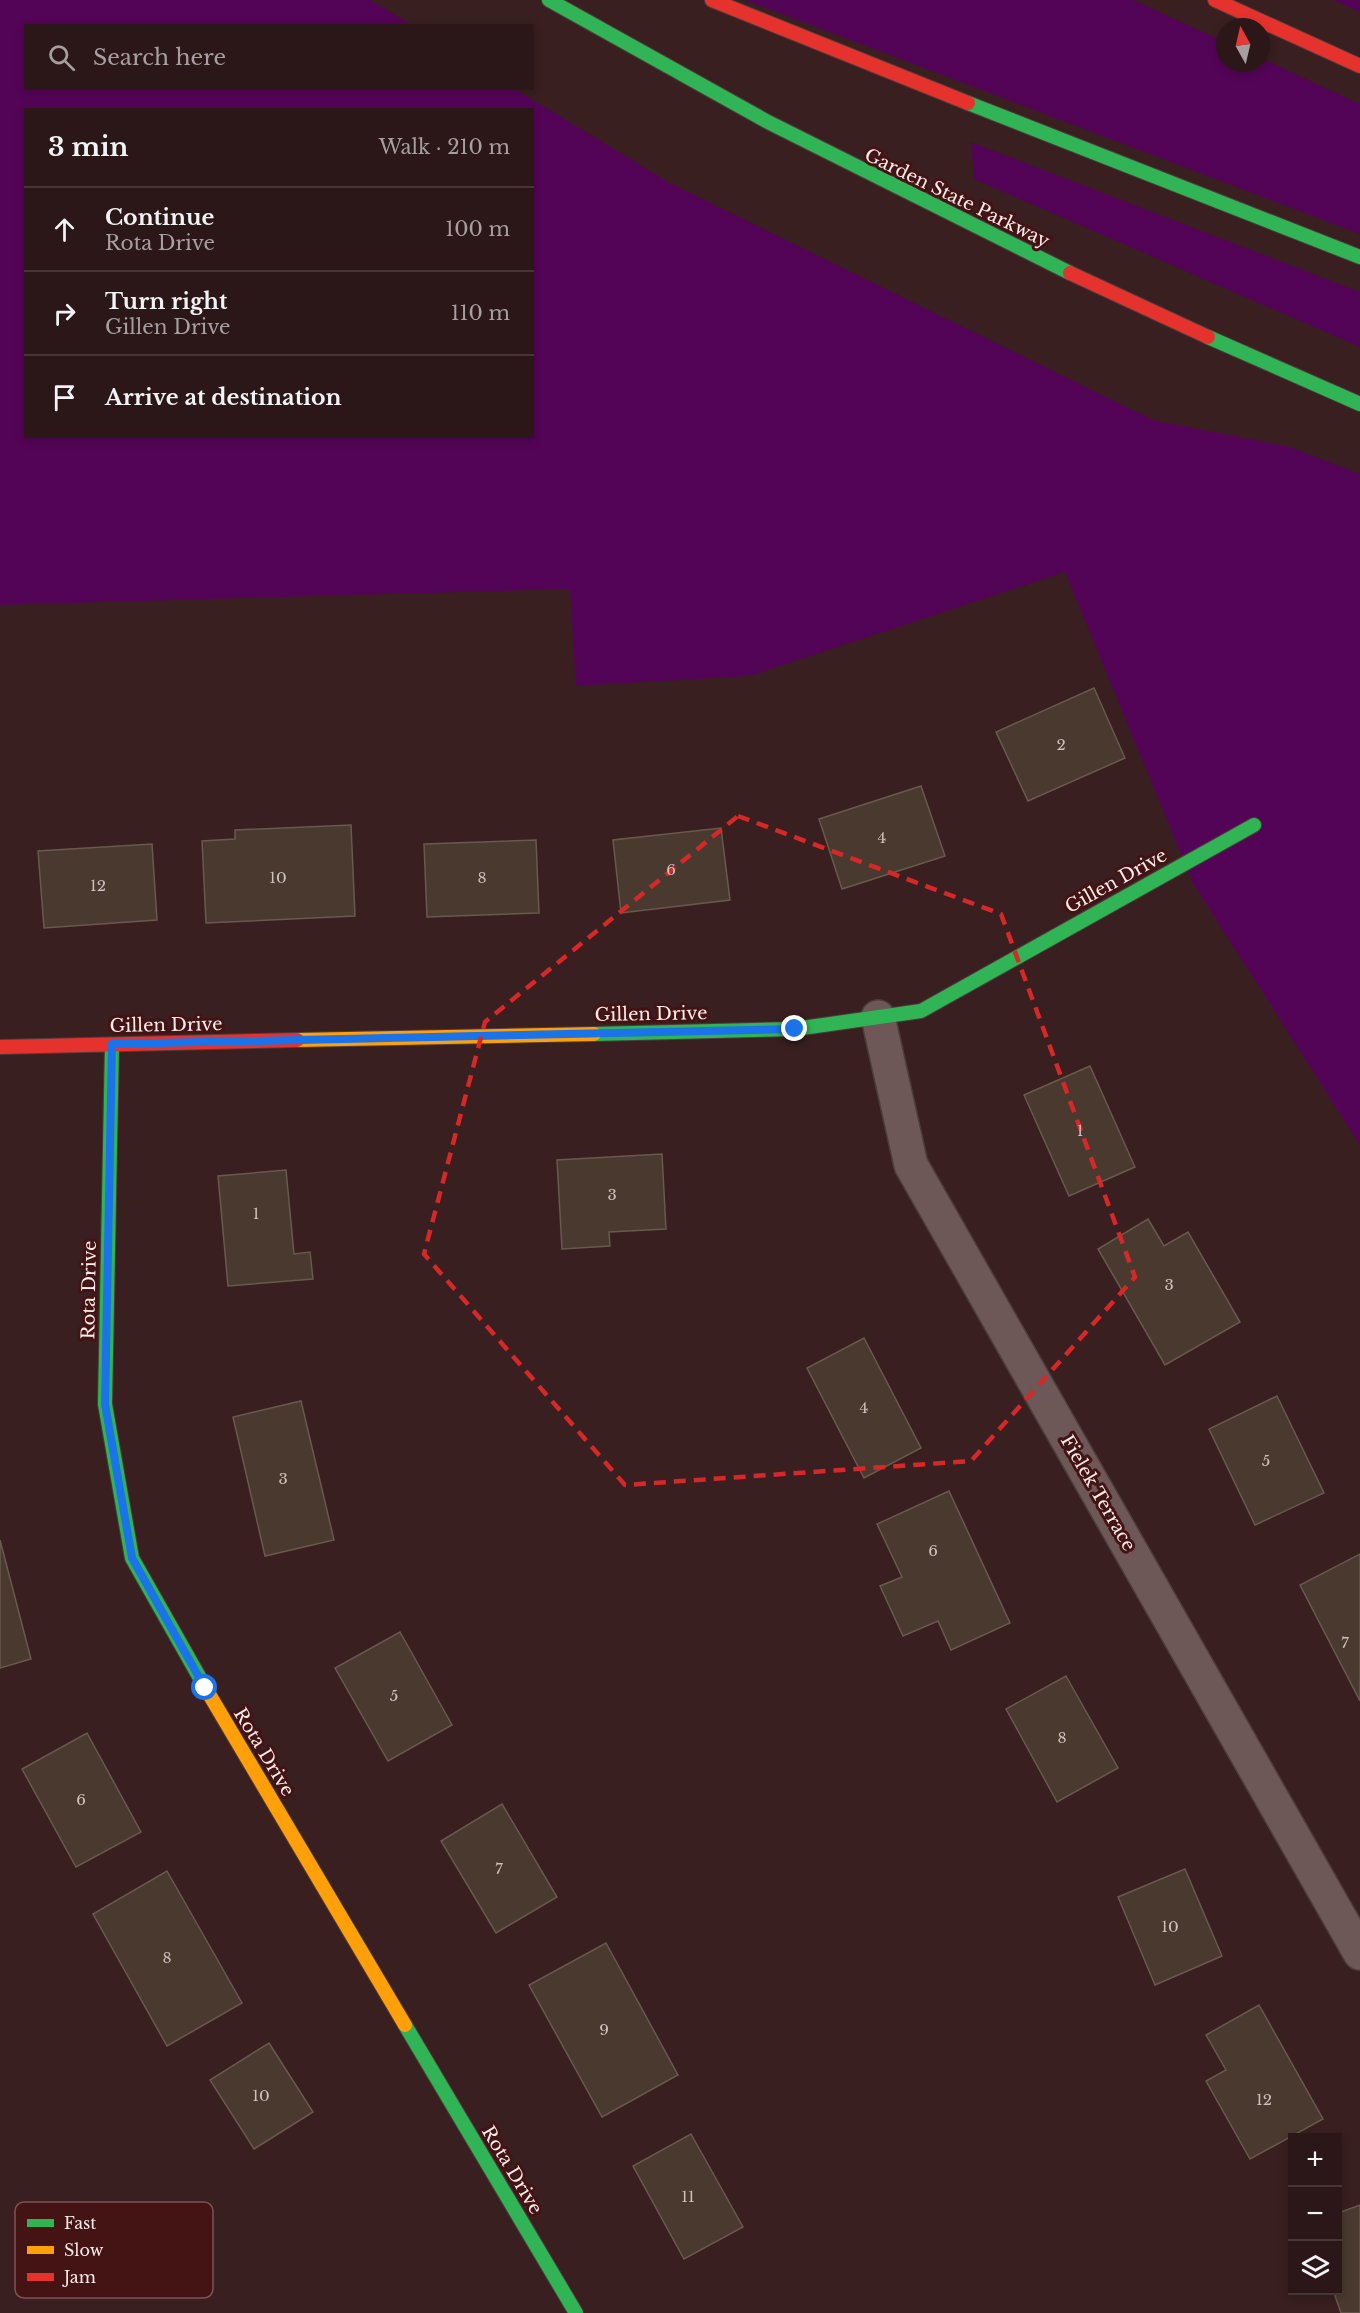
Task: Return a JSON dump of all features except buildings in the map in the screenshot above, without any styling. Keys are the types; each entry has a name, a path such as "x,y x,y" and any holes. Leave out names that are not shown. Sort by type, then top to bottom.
{"main road":[{"name":"Garden State Parkway","path":"549,0 723,98 999,241 1138,306 1360,404"},
{"path":"712,0 811,42 1360,256"},
{"path":"1215,0 1360,66"},
{"name":"Gillen Drive","path":"0,1047 795,1029 921,1011 1254,825"},
{"name":"Rota Drive","path":"112,1044 105,1404 132,1558 205,1688 576,2313"}],"street":[{"name":"Fielek Terrace","path":"878,1017 911,1165 1360,1953"}],"highlighted area":[{"path":"738,816 1001,914 1135,1277 971,1461 625,1485 424,1254 485,1022"}],"shaded area":[{"path":"0,0 370,0 410,24 24,24 24,90 517,90 670,183 1153,420 1290,447 1360,474 1360,1145 1193,883 1065,572 750,676 576,686 570,589 0,605"},
{"path":"745,0 1133,0 1216,38 1216,72 1270,72 1270,62 1360,104 1360,234"},
{"path":"1333,0 1360,0 1360,12"},
{"path":"971,142 1360,292 1360,347 974,179"}],"traffic: fast":[{"path":"549,0 768,122 1070,273"},
{"path":"968,103 1360,257"},
{"path":"1208,337 1360,404"},
{"path":"594,1034 795,1029 921,1011 1254,825"},
{"path":"112,1045 105,1404 132,1558 209,1694"},
{"path":"405,2025 576,2313"}],"traffic: slow":[{"path":"297,1040 594,1034"},
{"path":"209,1694 405,2025"}],"traffic: jam":[{"path":"712,0 968,103"},
{"path":"1215,0 1360,66"},
{"path":"1070,273 1208,337"},
{"path":"0,1047 297,1040"}],"route":[{"path":"205,1688 132,1558 105,1404 112,1044 795,1029"}]}
